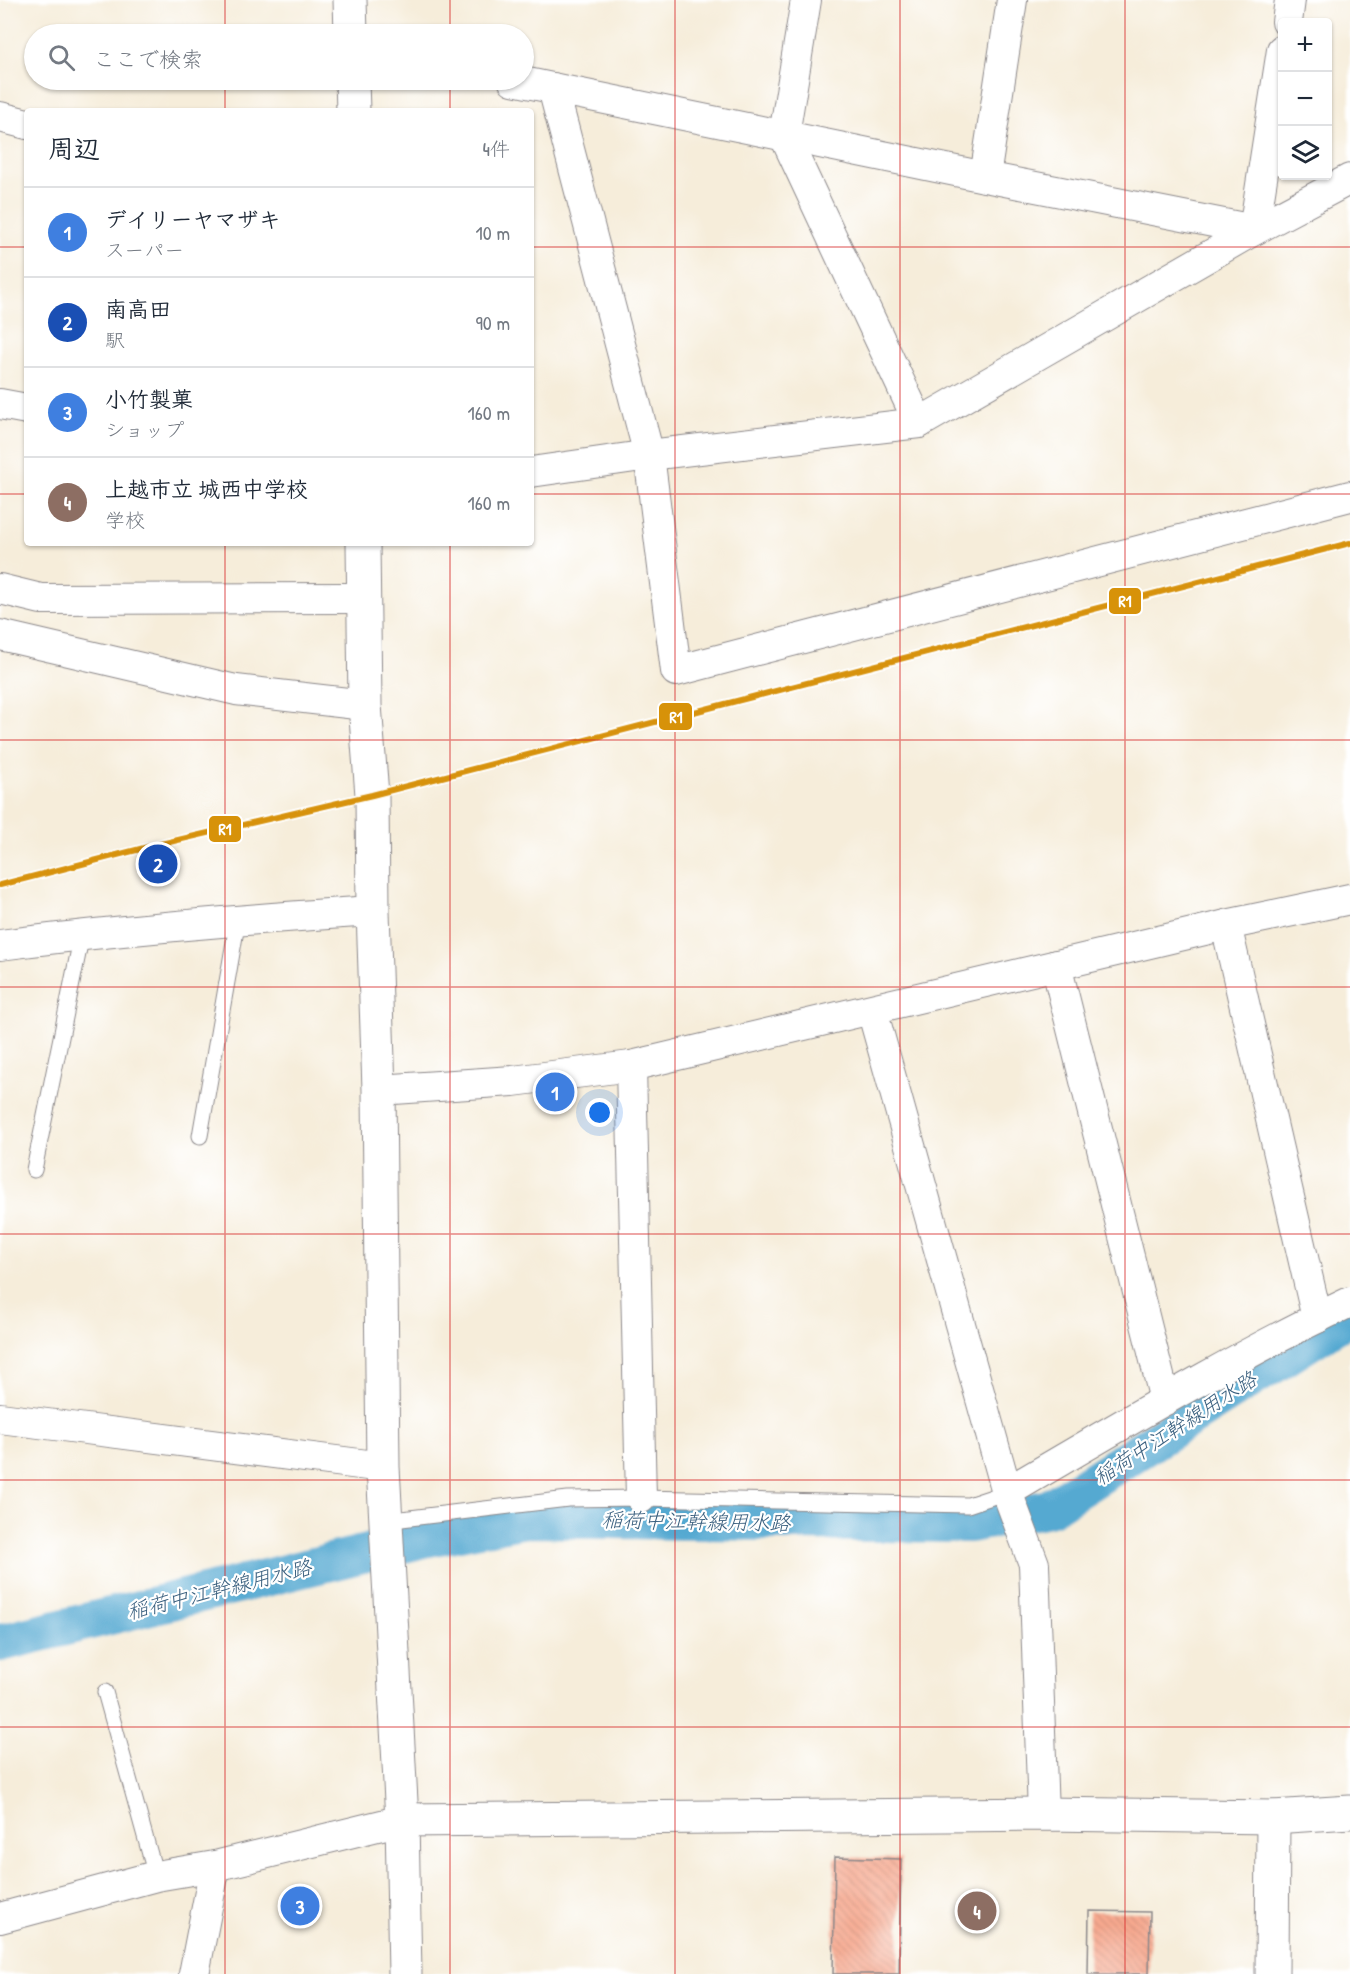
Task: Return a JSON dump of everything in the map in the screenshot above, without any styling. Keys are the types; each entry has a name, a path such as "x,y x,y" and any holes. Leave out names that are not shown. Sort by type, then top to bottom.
{"street":[{"path":"350,0 351,24"},
{"path":"806,0 784,135 919,423"},
{"path":"985,177 1012,0"},
{"path":"1288,18 1290,0"},
{"path":"1254,230 1279,72"},
{"path":"534,84 1254,230"},
{"path":"553,88 649,455 676,671 1350,496"},
{"path":"352,90 353,108"},
{"path":"0,117 24,122"},
{"path":"534,472 649,455 919,423 1254,230 1350,179"},
{"path":"0,404 24,408"},
{"path":"363,546 365,705 372,795 379,1090 383,1467 402,1820 405,1974"},
{"path":"0,589 41,599 363,598"},
{"path":"0,635 236,690 365,705"},
{"path":"379,1090 513,1081 631,1066 1056,964 1350,899"},
{"path":"0,945 82,934 373,910"},
{"path":"1227,925 1317,1318"},
{"path":"1056,964 1165,1400"},
{"path":"872,1010 1007,1492 1034,1564 1043,1814"},
{"path":"631,1066 641,1498"},
{"path":"1007,1492 1165,1400 1350,1302"},
{"path":"0,1418 383,1467"},
{"path":"1,1925 156,1876 215,1866 402,1820 1043,1814 1273,1817 1350,1812"},
{"path":"1272,1974 1273,1817"},
{"path":"194,1974 215,1866"}],"lane":[{"path":"200,1136 238,920"},
{"path":"34,1170 82,934"},
{"path":"385,1521 568,1499 641,1498 968,1504 1007,1492"},
{"path":"105,1692 156,1876"}],"building":[{"path":"835,1857 901,1859 899,1974 833,1974"},
{"path":"1089,1911 1150,1912 1149,1974 1088,1974"}],"waterway":[{"name":"稲荷中江幹線用水路","path":"0,1643 428,1538 525,1519 970,1524 1049,1508 1350,1316"}],"transit line":[{"name":"R1","path":"0,885 152,846 372,795 1350,543"}],"place":[{"name":"南高田","path":"158,864"},
{"name":"デイリーヤマザキ","path":"555,1092"},
{"name":"小竹製菓","path":"300,1906"},
{"name":"上越市立 城西中学校","path":"977,1911"}]}
